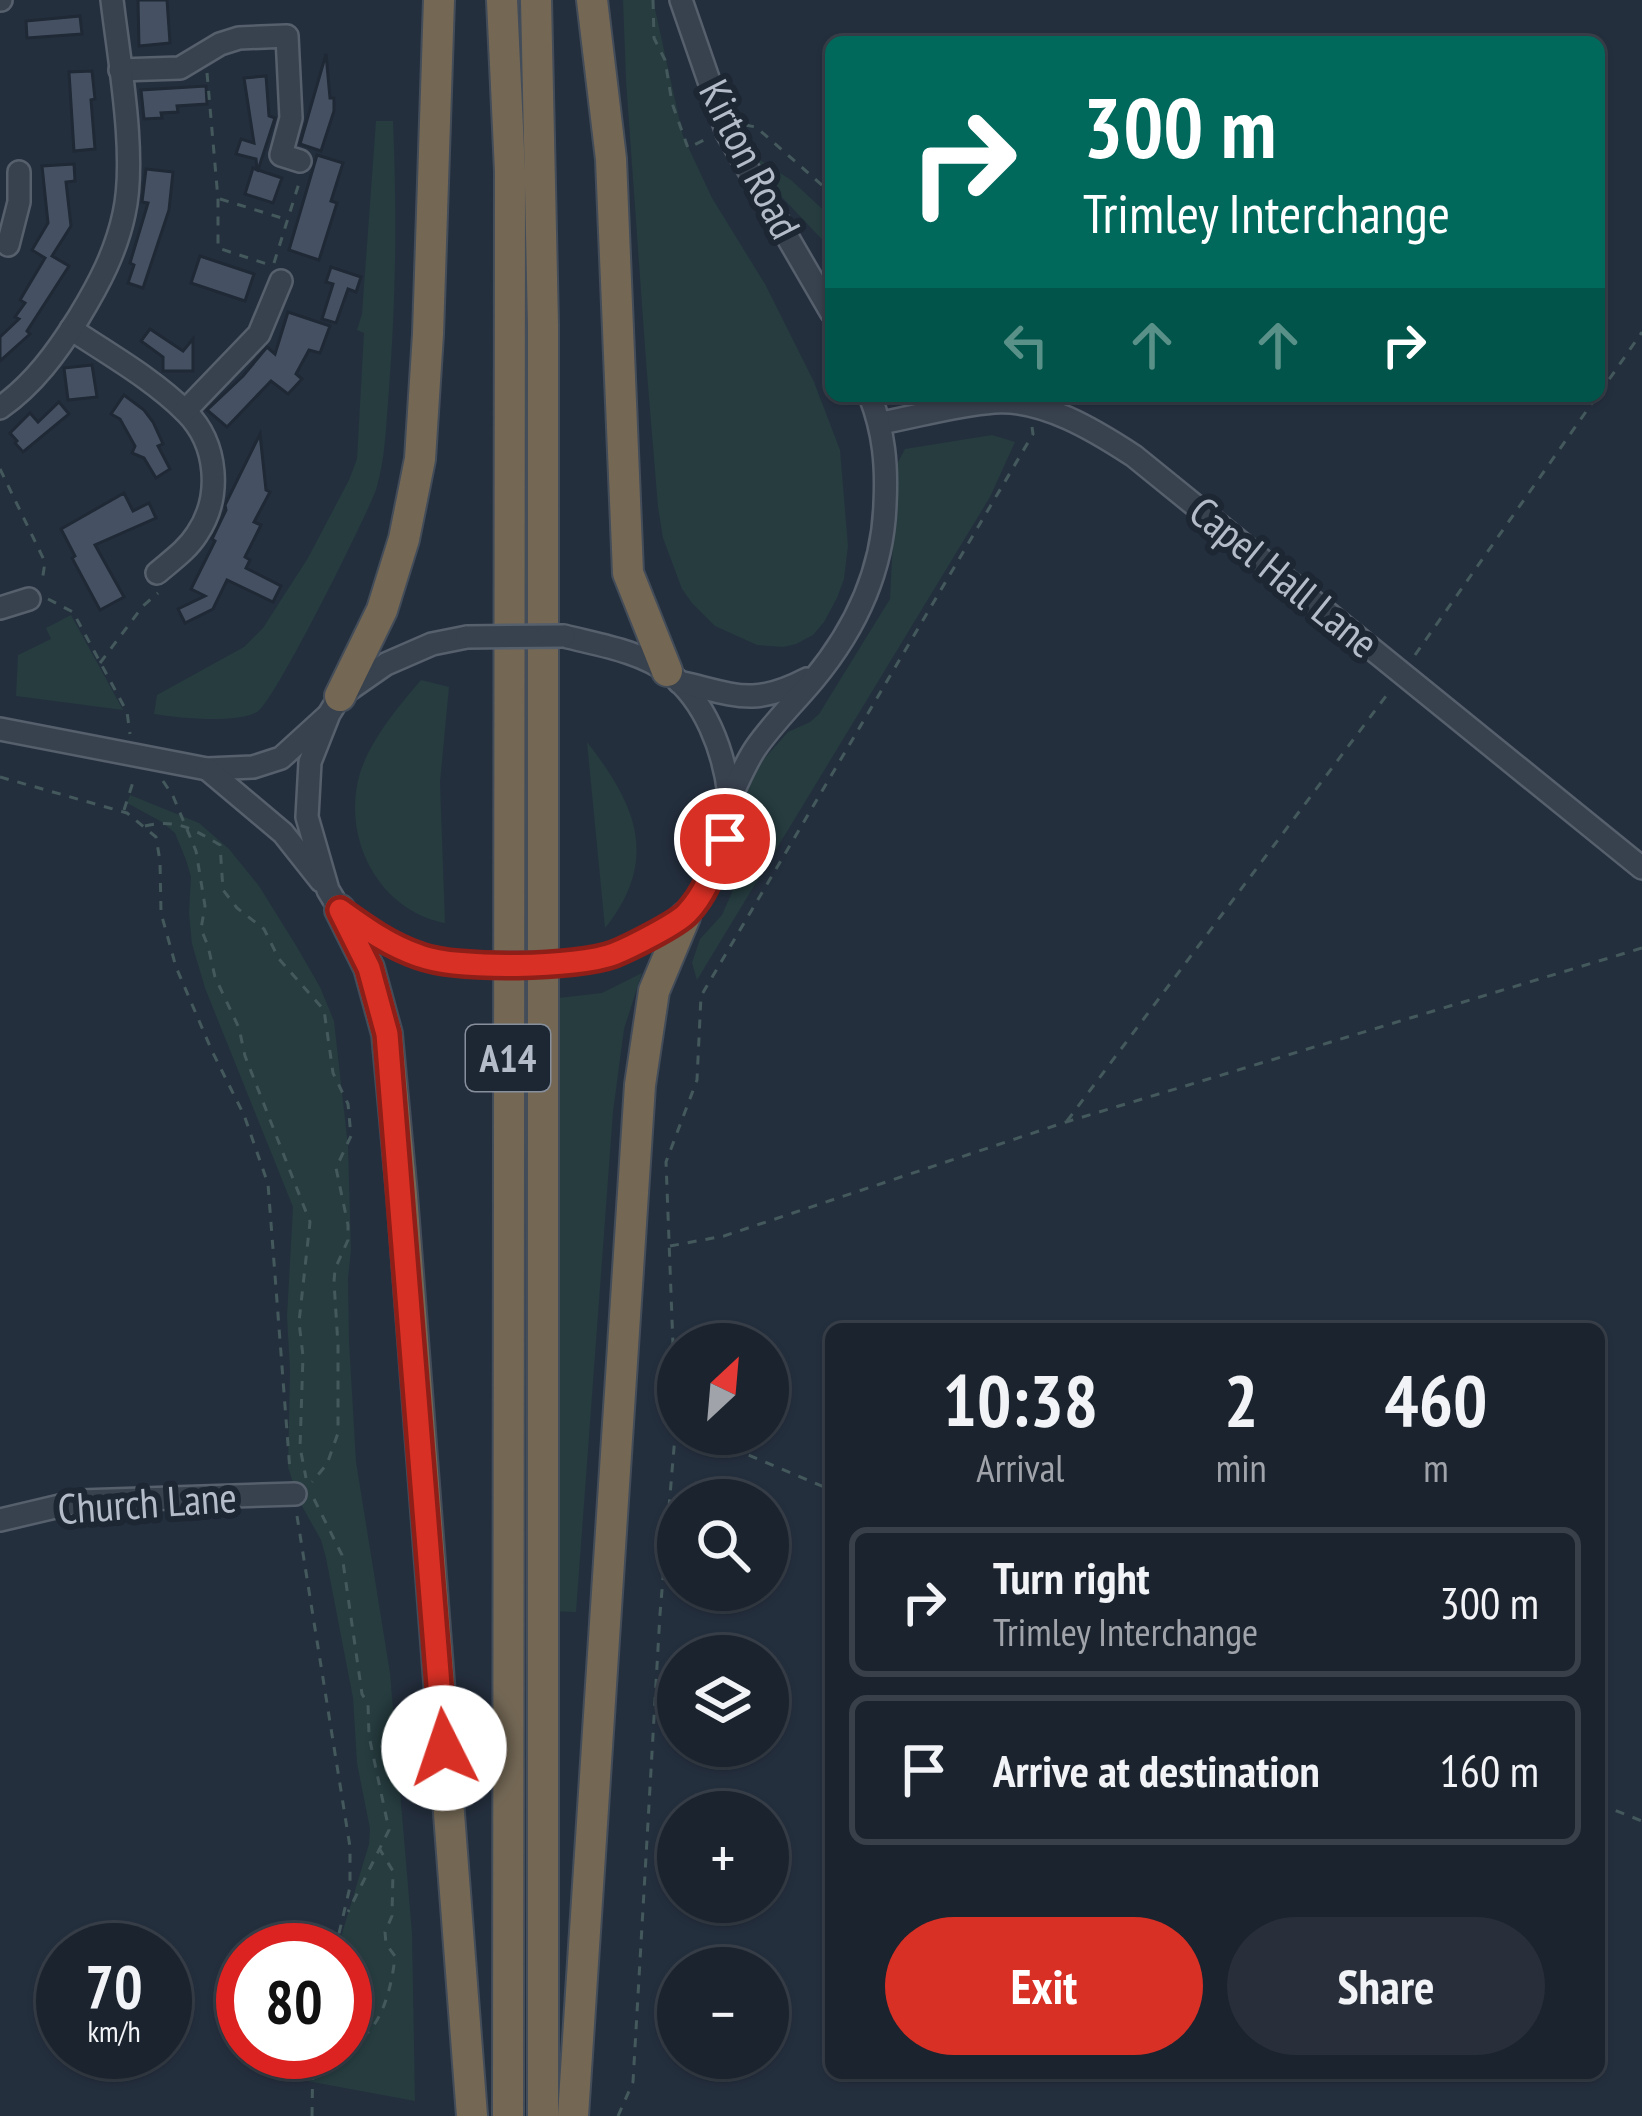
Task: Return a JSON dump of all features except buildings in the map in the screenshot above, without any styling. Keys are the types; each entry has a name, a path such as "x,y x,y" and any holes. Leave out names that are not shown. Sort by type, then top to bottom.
{"highway":[{"path":"335,705 382,610 404,539 420,459 439,0"},
{"name":"A14","path":"502,0 510,172 508,2116"},
{"name":"A14","path":"536,0 543,325 543,2116"},
{"path":"592,0 611,159 628,573 673,676"},
{"path":"334,900 369,968 387,1034 472,2116"},
{"path":"573,2116 640,1085 654,991 685,917"}],"street":[{"path":"0,408 29,385 71,329 115,249 128,174 112,0"},
{"name":"Kirton Road","path":"681,0 727,133 825,302"},
{"path":"120,70 180,68 239,38 287,36 291,118 281,155 300,161"},
{"path":"8,245 10,200 19,172"},
{"path":"185,411 260,334 281,281"},
{"path":"71,329 185,411 208,447 213,489 205,520 177,557 157,573"},
{"path":"206,769 283,832 334,900 382,939 424,958 466,964 567,963 613,955 685,917 706,888 725,839 730,798 754,750 819,674 852,626 875,574 885,521 887,464 881,422 873,402"},
{"name":"Capel Hall Lane","path":"881,422 991,402"},
{"name":"Capel Hall Lane","path":"1004,402 1088,426 1134,456 1642,868"},
{"path":"0,608 29,599"},
{"path":"0,729 134,763 254,767 281,758 386,664 432,644 467,637 564,636 623,650 673,676 752,698 781,692 819,674"},
{"path":"673,676 705,714 730,798"},
{"path":"334,900 307,817 310,762 335,705"},
{"name":"Church Lane","path":"0,1520 81,1501 295,1494"}],"path":[{"path":"199,55 207,71 218,248 273,266 302,173 300,161"},
{"path":"218,199 286,219"},
{"path":"1605,385 1642,332"},
{"path":"1066,1122 1403,672 1593,402"},
{"path":"673,1323 666,1162 697,1080 701,996 1033,434 1027,405"},
{"path":"0,469 46,562 40,594 73,612 128,712 134,763 124,812"},
{"path":"99,664 158,592 157,573"},
{"path":"0,777 124,812 156,837 161,913 176,968 244,1115 268,1184 290,1466 350,1847 350,1887 343,1923"},
{"path":"143,826 186,825 220,845 223,890 237,908 264,928 279,959 324,1010 332,1073 349,1104 352,1136 336,1168 348,1225 334,1282 338,1433 327,1464 308,1487 300,1448 303,1356 299,1322 310,1222 245,1056 239,1028 215,977 201,929 205,906 196,851 186,825 173,796 161,777"},
{"path":"670,1246 724,1237 1066,1122 1642,948"},
{"path":"618,2116 633,2082 660,1614 674,1455"},
{"path":"748,1455 825,1487"},
{"path":"295,1494 312,1494 342,1555 362,1694 368,1704 389,1830 344,1919"},
{"path":"1605,1806 1642,1820"},
{"path":"372,2023 393,1983 395,1956 386,1944 385,1932 392,1916 393,1871 379,1848"},
{"path":"312,2116 313,2079"}],"green space":[{"path":"623,0 653,0 683,136 814,382 840,450 848,546 844,579 824,622 796,644 757,645 715,626 682,589 663,538 646,361"},
{"path":"376,121 393,121 395,222 389,389 376,490 299,645 257,712 222,719 154,714 157,695 244,647 263,628 308,558 357,459 364,333 357,330"},
{"path":"757,158 791,180 825,211 825,243 762,176"},
{"path":"992,435 1015,442 990,497 697,980 692,963 700,939 722,915 742,869 747,787 788,732 819,714 890,599 897,464 905,449"},
{"path":"71,615 123,710 16,696 18,655 51,639 46,628"},
{"path":"421,680 449,687 440,782 445,923 421,915 384,887 370,867 356,822 355,797 365,760"},
{"path":"587,742 618,788 635,833 632,879 605,928"},
{"path":"130,795 199,823 229,849 297,947 334,1021 348,1146 349,1341 356,1462 390,1673 412,1933 415,2101 307,2081 372,2079 372,1923 345,1923 370,1829 357,1763 353,1698 326,1558 288,1467 287,1316 293,1207 205,988 192,944 191,877 175,833 127,803"},
{"path":"642,973 624,1029 613,1112 576,1612 549,1611 549,999 602,993"}],"route":[{"path":"444,1748 387,1034 369,968 340,910 382,939 424,958 466,964 567,963 613,955 685,917 706,888 725,839"}]}
